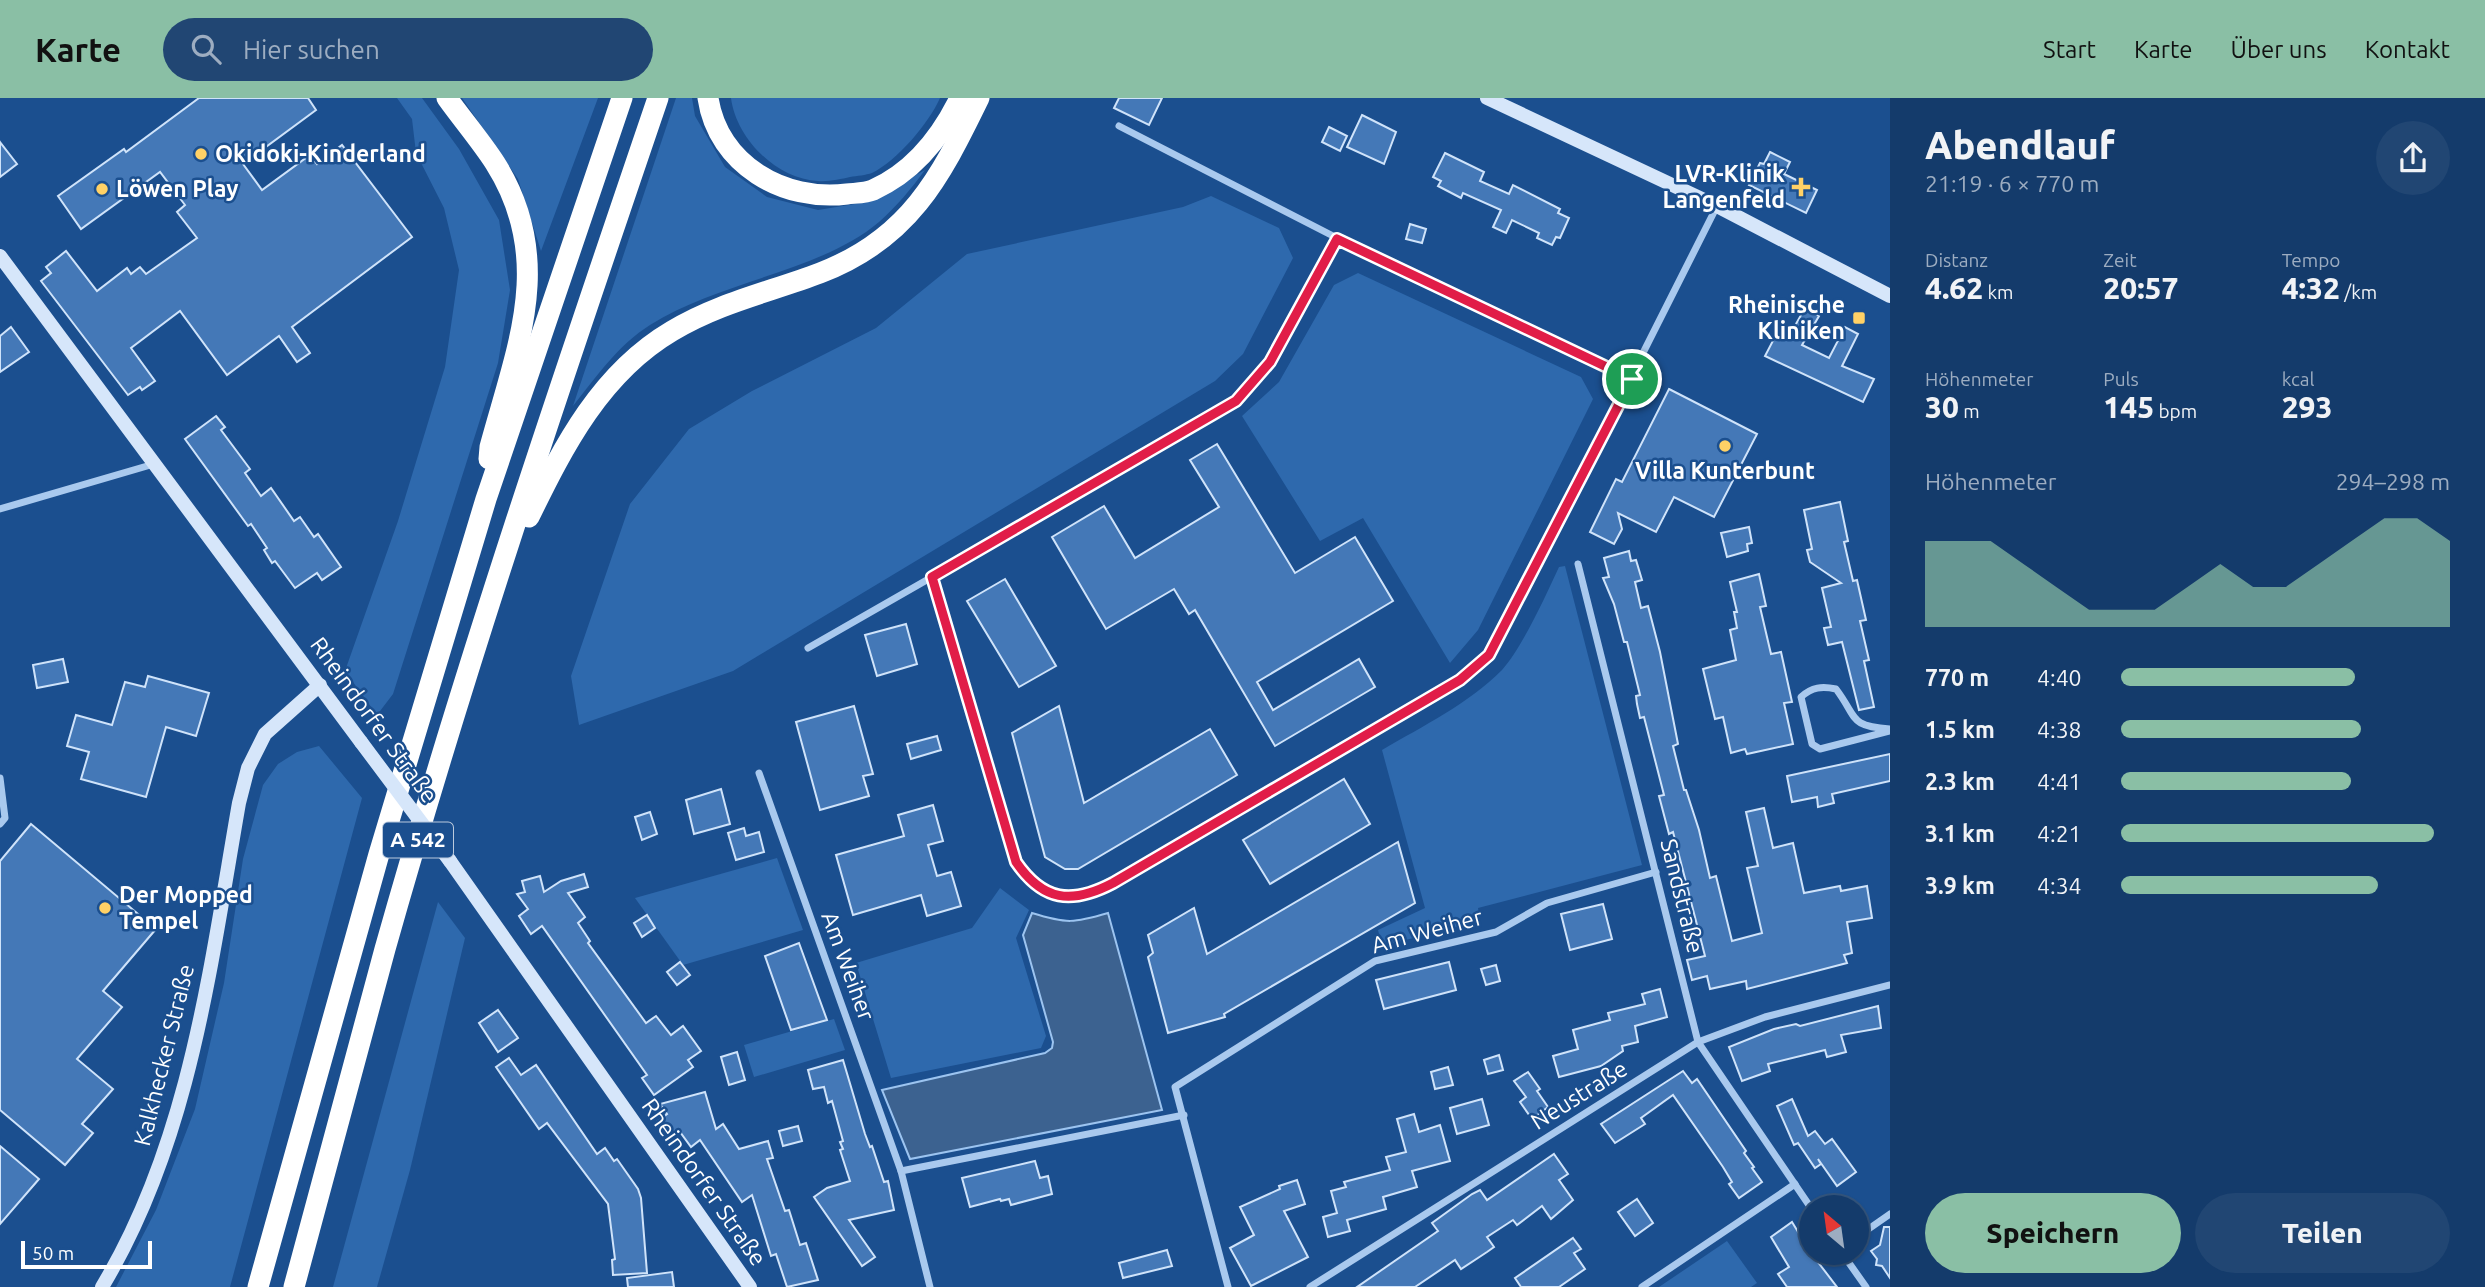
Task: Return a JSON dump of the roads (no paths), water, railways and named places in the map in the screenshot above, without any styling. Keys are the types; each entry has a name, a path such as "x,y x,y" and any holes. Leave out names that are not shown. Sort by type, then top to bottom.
{"highway":[{"path":"447,98 495,163 512,197 527,247 528,289 522,333 490,446 486,499"},
{"name":"A 542","path":"258,1287 375,866 486,499 622,98"},
{"name":"A 542","path":"295,1287 385,948 553,406 658,98"},
{"path":"708,98 724,141 750,170 783,189 822,197 871,191 905,172 929,148 960,98"},
{"path":"496,585 551,472 588,408 624,368 670,332 716,308 822,272 860,254 900,225 926,194 951,157 979,98"}],"main road":[{"path":"1487,98 1717,206 1890,296"},
{"name":"Rheindorfer Straße","path":"0,256 450,861 750,1287"},
{"name":"Kalkhecker Straße","path":"102,1287 131,1233 160,1166 180,1105 197,1034 239,803 248,768 265,734 320,685"}],"street":[{"path":"1119,126 1337,239 1632,379"},
{"path":"932,577 1016,862 1029,881 1048,894 1067,897 1091,895 1460,680 1489,655 1632,379 1717,206"},
{"path":"808,648 1236,401 1270,362 1337,239"},
{"path":"0,509 154,464"},
{"name":"Sandstraße","path":"1578,564 1698,1042 1802,1195"},
{"path":"1824,686 1836,689 1851,717 1861,724 1890,730 1819,749 1812,744 1801,697 1809,690 1824,686"},
{"name":"Am Weiher","path":"759,773 901,1171 930,1287"},
{"path":"0,778 5,818 0,824"},
{"name":"Am Weiher","path":"1228,1287 1175,1087 1375,961 1496,933 1547,903 1656,872"},
{"name":"Neustraße","path":"1310,1287 1698,1042 1765,1017 1890,985"},
{"path":"901,1171 1184,1115"},
{"path":"1642,1287 1795,1184"},
{"path":"1869,1229 1890,1214"},
{"path":"1850,1265 1866,1287"}],"place":[{"name":"Okidoki-Kinderland","path":"201,154"},
{"name":"LVR-Klinik Langenfeld","path":"1801,187"},
{"name":"Löwen Play","path":"102,189"},
{"name":"Rheinische Kliniken","path":"1859,318"},
{"name":"Villa Kunterbunt","path":"1725,446"},
{"name":"Der Mopped Tempel","path":"105,908"}]}
